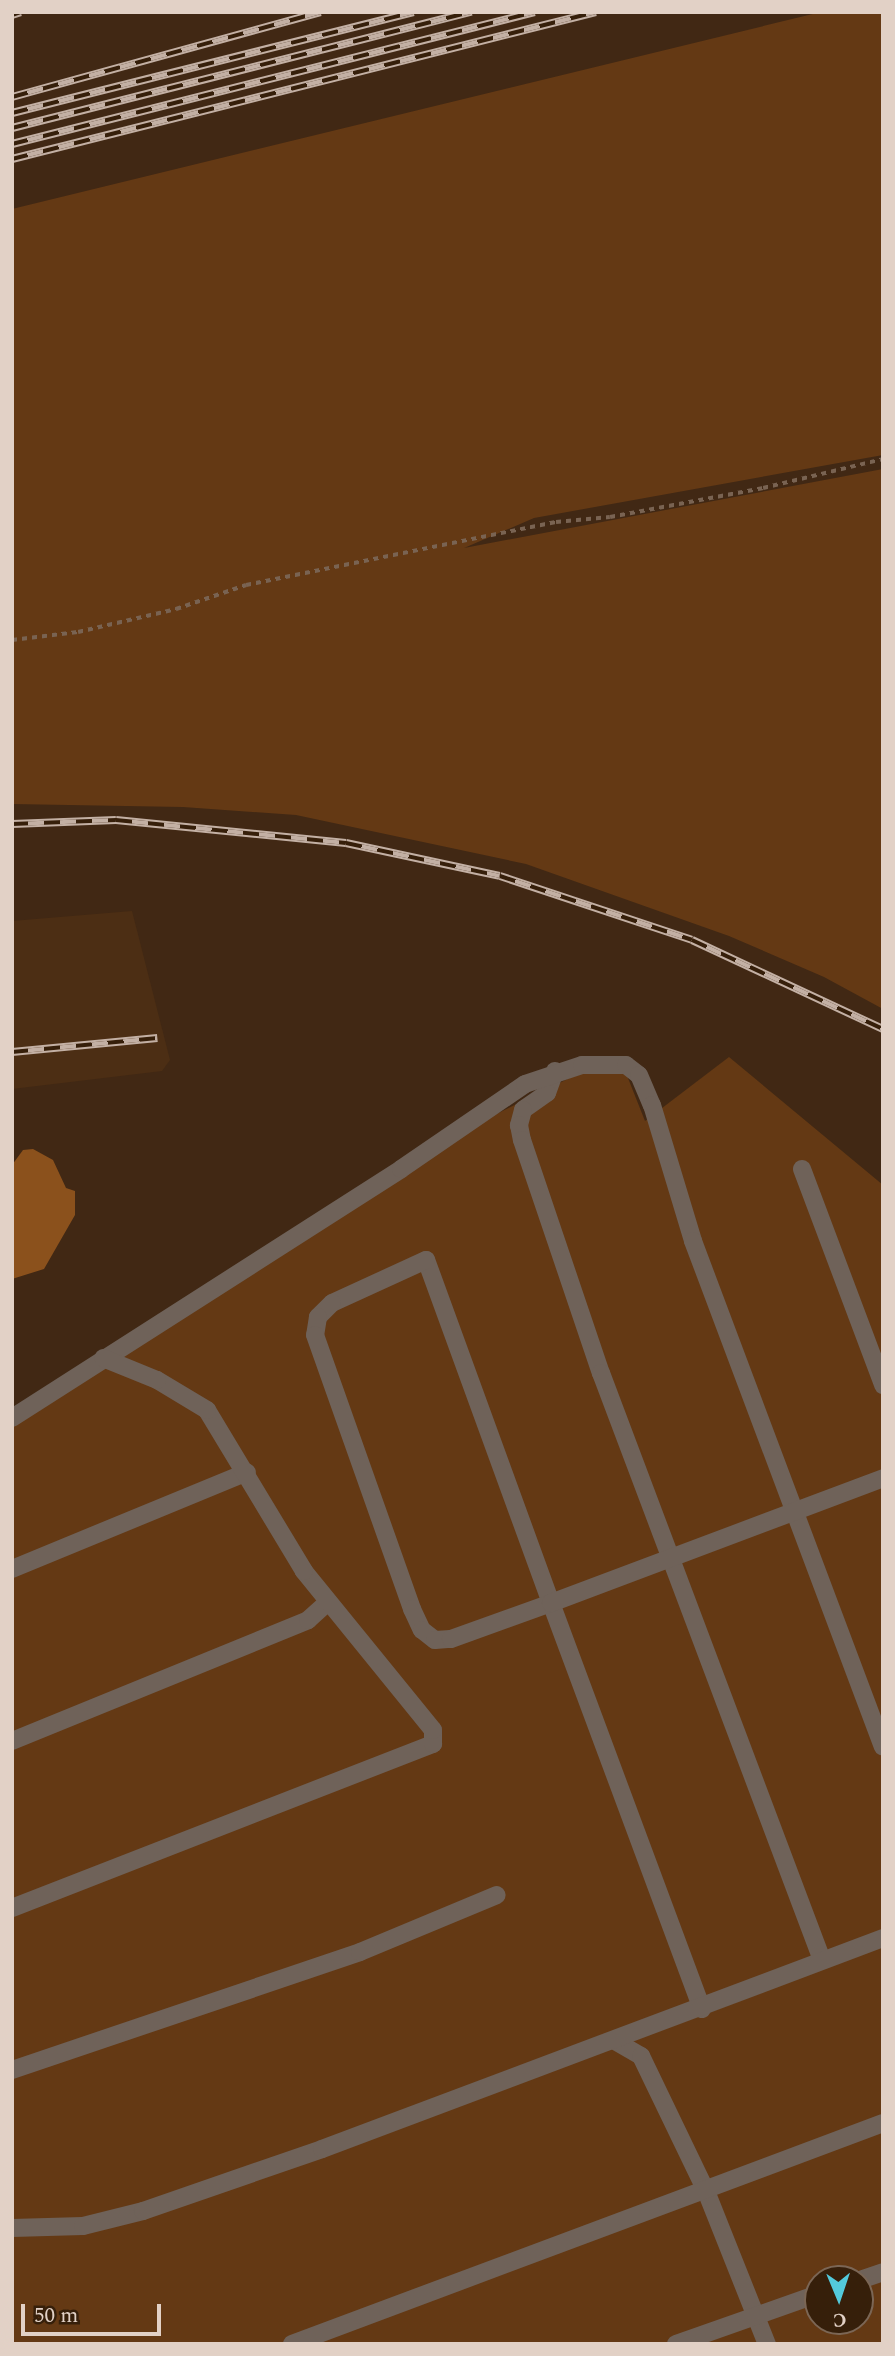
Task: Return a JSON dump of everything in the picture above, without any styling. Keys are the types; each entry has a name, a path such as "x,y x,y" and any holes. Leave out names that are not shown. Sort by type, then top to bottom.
{"lane":[{"path":"12,1418 401,1170 525,1084 555,1071 604,1062 626,1065 639,1075 693,1241 797,1510 883,1747"},
{"path":"555,1071 547,1093 523,1110 519,1125 523,1140 669,1558 822,1960"},
{"path":"802,1169 883,1385"},
{"path":"702,2009 551,1603 426,1259 332,1303 317,1317 315,1335 422,1630 435,1640 451,1639 551,1603 883,1478"},
{"path":"12,1908 433,1744 433,1730 304,1571 208,1410 194,1399 103,1358"},
{"path":"12,1569 247,1472"},
{"path":"12,1741 308,1620 328,1602"},
{"path":"12,2070 360,1952 497,1895"},
{"path":"12,2228 83,2226 143,2211 702,2009 883,1938"},
{"path":"615,2041 641,2056 706,2191 766,2344"},
{"path":"292,2344 883,2123"},
{"path":"676,2344 804,2299"}],"path":[{"path":"12,640 78,632 176,609 246,584 556,522 610,517 763,488 883,459"}],"shaded area":[{"path":"821,12 883,12 883,455 534,518 464,548 883,469 883,1009 824,977 729,936 526,864 296,815 183,807 12,804 12,209"},
{"path":"132,911 170,1060 162,1071 12,1089 12,921"},
{"path":"729,1057 883,1185 883,2344 12,2344 12,1416 460,1132 598,1064 624,1068 645,1121"},
{"path":"33,1149 53,1160 66,1188 75,1191 75,1215 44,1269 12,1279 12,1165 23,1150"}],"railway":[{"path":"12,15 21,12"},
{"path":"12,97 321,12"},
{"path":"12,113 413,12"},
{"path":"12,128 472,12"},
{"path":"12,144 535,12"},
{"path":"12,159 596,12"},
{"path":"12,824 116,820 346,843 500,876 692,940 883,1029"},
{"path":"12,1052 157,1038"}]}
